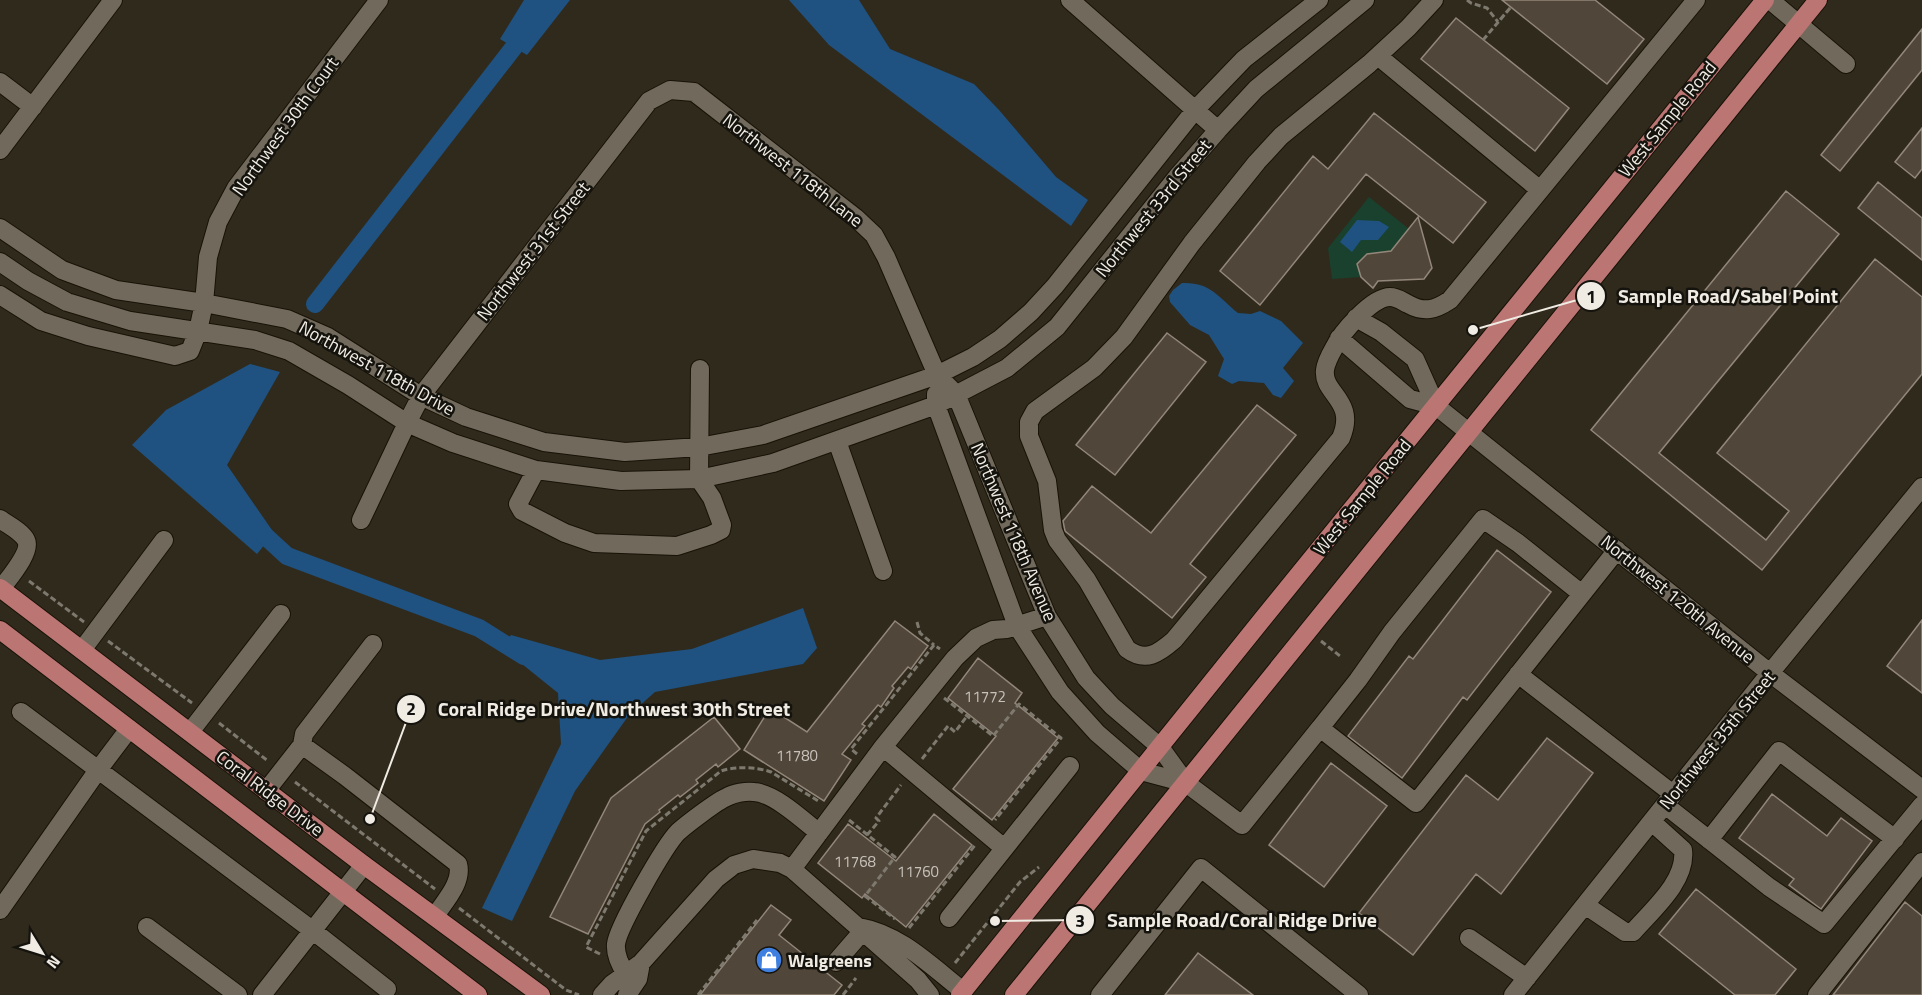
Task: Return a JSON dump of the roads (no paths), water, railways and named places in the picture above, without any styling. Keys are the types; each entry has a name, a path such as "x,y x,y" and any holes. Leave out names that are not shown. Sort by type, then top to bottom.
{"main road":[{"name":"West Sample Road","path":"961,993 1765,0"},
{"path":"1014,995 1818,0"},
{"name":"Coral Ridge Drive","path":"0,589 364,865 541,995"},
{"name":"Coral Ridge Drive","path":"0,630 478,995"}],"street":[{"path":"0,150 113,0"},
{"name":"Northwest 30th Court","path":"198,331 211,248 218,222 236,188 379,0"},
{"path":"1070,0 1218,130"},
{"name":"Northwest 33rd Street","path":"937,375 973,357 1000,339 1031,312 1055,286 1195,110 1244,59 1319,0"},
{"name":"Northwest 33rd Street","path":"936,405 1007,368 1057,327 1218,130 1256,89 1365,0"},
{"path":"1434,0 1378,56 1281,136 1257,162 1192,243 1124,337 1094,368 1035,411 1029,422 1029,436 1047,481 1052,506 1053,530 1057,540 1087,580 1127,649 1134,654 1145,656 1160,652 1174,640 1341,438 1346,419 1343,407 1326,381 1325,371 1328,359 1339,338 1356,318 1376,302 1389,297 1398,298 1423,309 1438,308 1450,300 1696,0"},
{"path":"1770,0 1846,64"},
{"path":"1378,56 1540,190"},
{"path":"0,82 33,107"},
{"name":"Northwest 118th Lane","path":"670,90 694,92 856,218 874,235 886,256 937,375"},
{"name":"Northwest 31st Street","path":"361,520 421,396 650,101 670,90"},
{"name":"Northwest 118th Drive","path":"0,228 62,270 116,290 204,303 287,319 328,337 421,396 466,417 544,442 625,452 699,447 763,435 937,375"},
{"name":"Northwest 118th Drive","path":"0,262 28,281 67,302 129,321 255,340 289,351 348,385 406,423 453,443 536,470 621,482 699,479 773,463 936,405"},
{"path":"0,295 41,321 88,336 175,356 190,351 198,331"},
{"path":"1356,318 1382,345 1409,367 1421,372"},
{"path":"1356,318 1381,332 1415,359 1436,406"},
{"path":"1339,338 1410,399 1436,406"},
{"path":"1368,363 1382,345"},
{"path":"536,470 518,504 522,511 565,533 594,543 676,546 721,530 722,525 712,498 699,479 700,369"},
{"name":"Northwest 118th Avenue","path":"937,375 956,394 1047,616 1086,678 1112,706 1160,747 1186,783"},
{"name":"Northwest 118th Avenue","path":"937,375 936,405 1017,626 1060,692 1098,733 1141,771 1186,783"},
{"name":"Northwest 120th Avenue","path":"1436,406 1770,673 1922,789"},
{"path":"837,441 884,571"},
{"name":"Northwest 35th Street","path":"1513,995 1770,673 1921,489"},
{"path":"0,519 21,534 27,541 27,549 0,589"},
{"path":"1186,783 1242,825 1483,519 1518,543 1582,594"},
{"path":"82,650 164,540"},
{"path":"1320,728 1416,803 1617,550"},
{"path":"190,732 281,615"},
{"path":"792,869 883,747 955,658 976,638 993,630 1017,626 1047,616"},
{"path":"267,791 302,746 304,734 373,644"},
{"path":"1518,674 1669,800 1709,840 1769,887 1824,924 1922,806"},
{"path":"21,712 387,989"},
{"path":"0,909 129,729"},
{"path":"302,746 345,776 458,864 456,883 435,916"},
{"path":"883,747 1004,848"},
{"path":"1709,840 1779,751 1895,839"},
{"path":"949,918 1070,766"},
{"path":"626,974 618,960 616,943 630,910 665,848 678,832 727,796 757,792 784,806 819,833"},
{"path":"1585,905 1625,932 1633,932 1678,879 1685,862 1683,850 1652,822"},
{"path":"602,995 612,984 641,963 716,879 734,865 753,859 780,863 792,869 918,980 930,995"},
{"path":"1817,995 1922,862"},
{"path":"262,995 364,865"},
{"path":"1100,995 1202,868 1359,995"},
{"path":"147,927 238,995"},
{"path":"860,929 875,929 903,944 961,993"},
{"path":"836,962 860,929"},
{"path":"1469,938 1527,978"},
{"path":"627,995 638,979 641,963"}],"water":[{"path":"524,0 570,0 527,55 500,39"},
{"path":"789,0 859,0 890,49 974,84 1056,177 1088,200 1071,226 829,45"},
{"path":"1357,220 1379,221 1389,227 1378,240 1361,240 1352,252 1340,242"},
{"path":"1182,283 1192,283 1207,288 1238,313 1251,314 1260,311 1281,321 1303,343 1283,368 1294,381 1281,398 1273,395 1264,383 1239,381 1232,384 1218,376 1224,359 1209,335 1190,325 1170,302 1169,296"},
{"path":"250,364 280,372 227,465 274,533 257,554 132,445 166,410"},
{"path":"803,608 817,648 803,664 655,692 629,715 575,791 512,921 482,908 561,744 558,693 502,648 511,635 600,660 692,649"}],"waterway":[{"path":"315,304 514,47"},
{"path":"252,524 287,556 479,628 524,656"}],"place":[{"name":"Sample Road/Sabel Point","path":"1473,330"},
{"name":"Coral Ridge Drive/Northwest 30th Street","path":"370,819"},
{"name":"Sample Road/Coral Ridge Drive","path":"995,921"},
{"name":"Walgreens","path":"769,960"}]}
